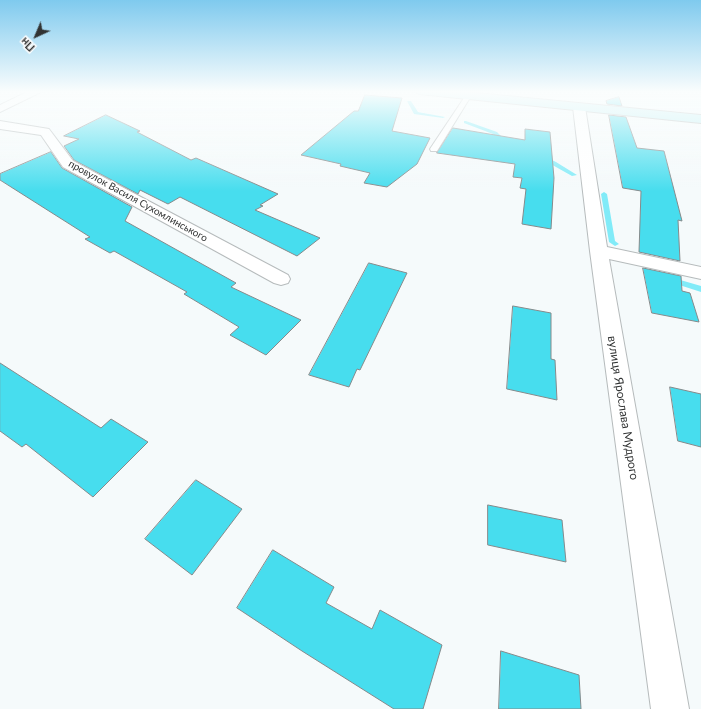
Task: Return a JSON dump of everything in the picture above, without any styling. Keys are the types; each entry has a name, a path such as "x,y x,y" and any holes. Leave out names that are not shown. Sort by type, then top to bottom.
{"street":[{"name":"вулиця Ярослава Мудрого","path":"581,124 599,250 670,709"},
{"name":"провулок Василя Сухомлинського","path":"0,125 45,132 68,164 281,279"},
{"path":"599,250 701,273"}],"lane":[{"path":"434,149 450,124"}],"building":[{"path":"88,124 125,124 140,131 137,132 191,160 196,158 278,194 260,205 263,206 255,210 320,238 297,256 180,197 168,204 140,190 138,194 74,160 64,146 79,139 64,136"},
{"path":"338,124 394,124 392,131 430,138 417,164 387,187 364,183 370,173 340,166 341,164 301,155"},
{"path":"611,124 629,124 637,148 664,151 682,221 678,220 680,261 639,252 641,191 623,188"},
{"path":"453,128 525,140 525,129 550,132 554,178 551,229 522,224 526,189 520,188 522,178 513,177 515,164 437,153"},
{"path":"51,152 62,168 132,207 125,221 236,283 231,287 301,320 266,355 230,335 239,327 184,294 187,292 114,251 110,253 85,239 90,237 0,180 0,174"},
{"path":"369,263 407,273 360,370 357,369 349,387 309,375"},
{"path":"643,268 681,276 682,291 690,293 699,322 652,313"},
{"path":"513,306 551,313 551,359 555,360 557,400 507,389"},
{"path":"0,363 101,428 111,419 148,442 93,497 26,444 22,447 0,431"},
{"path":"670,387 701,394 701,447 678,441"},
{"path":"196,480 242,509 192,575 145,539"},
{"path":"488,505 562,520 566,562 488,545"},
{"path":"273,550 334,587 326,603 372,629 380,610 442,645 423,709 394,709 237,608"},
{"path":"501,651 579,675 581,709 499,709"}],"waterway":[{"path":"474,124 495,133 505,143"},
{"path":"542,157 574,175"},
{"path":"604,194 612,242 615,244"},
{"path":"670,279 701,289"}]}
